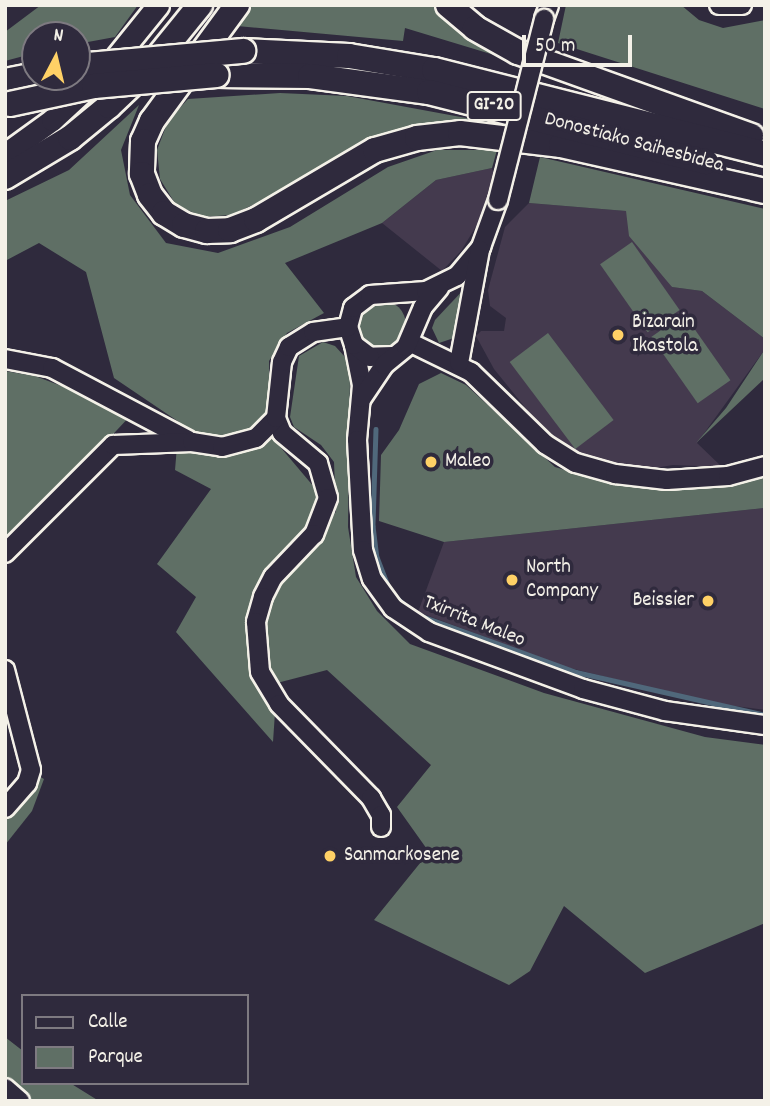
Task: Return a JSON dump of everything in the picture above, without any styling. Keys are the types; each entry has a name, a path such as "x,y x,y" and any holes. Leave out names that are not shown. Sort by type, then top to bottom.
{"highway":[{"path":"5,177 69,138 109,106 149,68 200,5"},
{"path":"237,5 152,121 143,141 142,174 150,195 164,212 184,225 206,231 230,230 256,220 375,150 417,138 460,133 561,145 765,191"},
{"path":"448,5 475,28 518,52 765,141"},
{"name":"Donostiako Saihesbidea","path":"91,65 243,51 349,56 434,69 765,154"},
{"name":"Donostiako Saihesbidea","path":"7,97 217,75 323,77 429,92 765,177"},
{"name":"Donostiako Saihesbidea","path":"7,97 21,86"}],"main road":[{"path":"5,154 52,120 104,72 158,5"}],"street":[{"path":"719,5 742,5"},
{"path":"459,363 481,247 498,201 547,12"},
{"path":"362,398 393,356 411,338 423,307 439,288 457,276 481,247"},
{"path":"393,356 370,357 354,345 348,327 358,302 370,295 439,288"},
{"path":"387,294 409,309 411,338"},
{"path":"348,327 313,332 289,347 282,362 276,418 282,433 318,463 328,498 314,534 273,577 263,597 256,622 260,672 279,704 371,798 381,816 381,827"},
{"path":"411,338 459,363 545,444 576,463 615,474 667,480 728,476 765,466"},
{"name":"Txirrita Maleo","path":"354,345 362,398 357,440 363,550 377,588 404,618 429,632 594,693 665,711 765,725"},
{"path":"5,359 52,368 192,442"},
{"path":"5,553 113,444 192,442 233,447 256,438 276,418"},
{"path":"5,670 31,770 26,783 5,808"},
{"path":"5,1088 20,1101"}],"shaded area":[{"path":"492,168 494,176 483,215 461,251 442,271 382,223 436,180"},
{"name":"Bizarain Ikastola","path":"529,203 626,211 672,287 702,291 765,339 765,349 697,443 722,467 673,465 649,469 572,456 540,426 494,369 476,336 481,331 504,331 506,318 490,306 488,290 505,227"},
{"path":"765,508 765,710 711,703 566,667 418,612 444,542"}],"green space":[{"path":"41,5 138,5 115,37 91,41 91,21 21,21 21,57 5,61 5,32"},
{"path":"250,5 436,5 459,30 504,58 405,28 403,41 237,26"},
{"path":"566,5 681,5 699,20 723,28 765,20 765,109 558,43"},
{"path":"280,93 347,96 504,125 412,127 350,148 277,194 231,215 203,217 176,205 160,179 157,150 168,121 188,99"},
{"path":"139,105 121,150 130,195 166,243 218,253 290,227 388,167 437,150 497,150 492,168 436,180 382,223 285,263 324,313 287,333 269,361 271,436 336,513 334,462 321,445 294,427 290,417 299,356 323,342 335,346 345,357 350,377 348,527 356,577 377,611 410,644 544,693 705,737 765,745 765,923 645,973 564,906 530,971 509,985 374,920 429,852 397,807 431,765 327,670 277,683 273,742 176,632 196,597 157,564 211,489 175,470 179,422 114,378 86,272 39,243 5,261 5,201 69,170"},
{"path":"540,157 765,209 765,339 702,291 672,287 629,236 626,211 529,203"},
{"path":"632,242 680,310 648,332 600,264"},
{"path":"466,287 454,338 439,343 432,328 435,320"},
{"path":"381,300 399,307 406,325 399,343 381,350 363,343 356,325 363,307"},
{"path":"684,314 730,380 698,403 651,337"},
{"path":"548,333 614,420 575,449 510,362"},
{"path":"765,349 765,378 696,443 726,408"},
{"path":"5,371 35,376 133,413 5,549"},
{"path":"441,373 466,385 555,467 582,475 648,481 765,470 765,508 444,542 379,521 381,455 399,430 419,384"},
{"path":"26,769 44,779 32,811 5,845 5,797"},
{"path":"5,1037 21,1049 21,1085 73,1085 99,1101 5,1101"}],"waterway":[{"path":"376,429 373,526 377,557 391,593 410,609"},
{"path":"416,614 576,672 765,715"}],"place":[{"name":"Bizarain Ikastola","path":"618,335"},
{"name":"Maleo","path":"431,462"},
{"name":"North Company","path":"512,580"},
{"name":"Beissier","path":"708,601"},
{"name":"Sanmarkosene","path":"330,856"}]}
